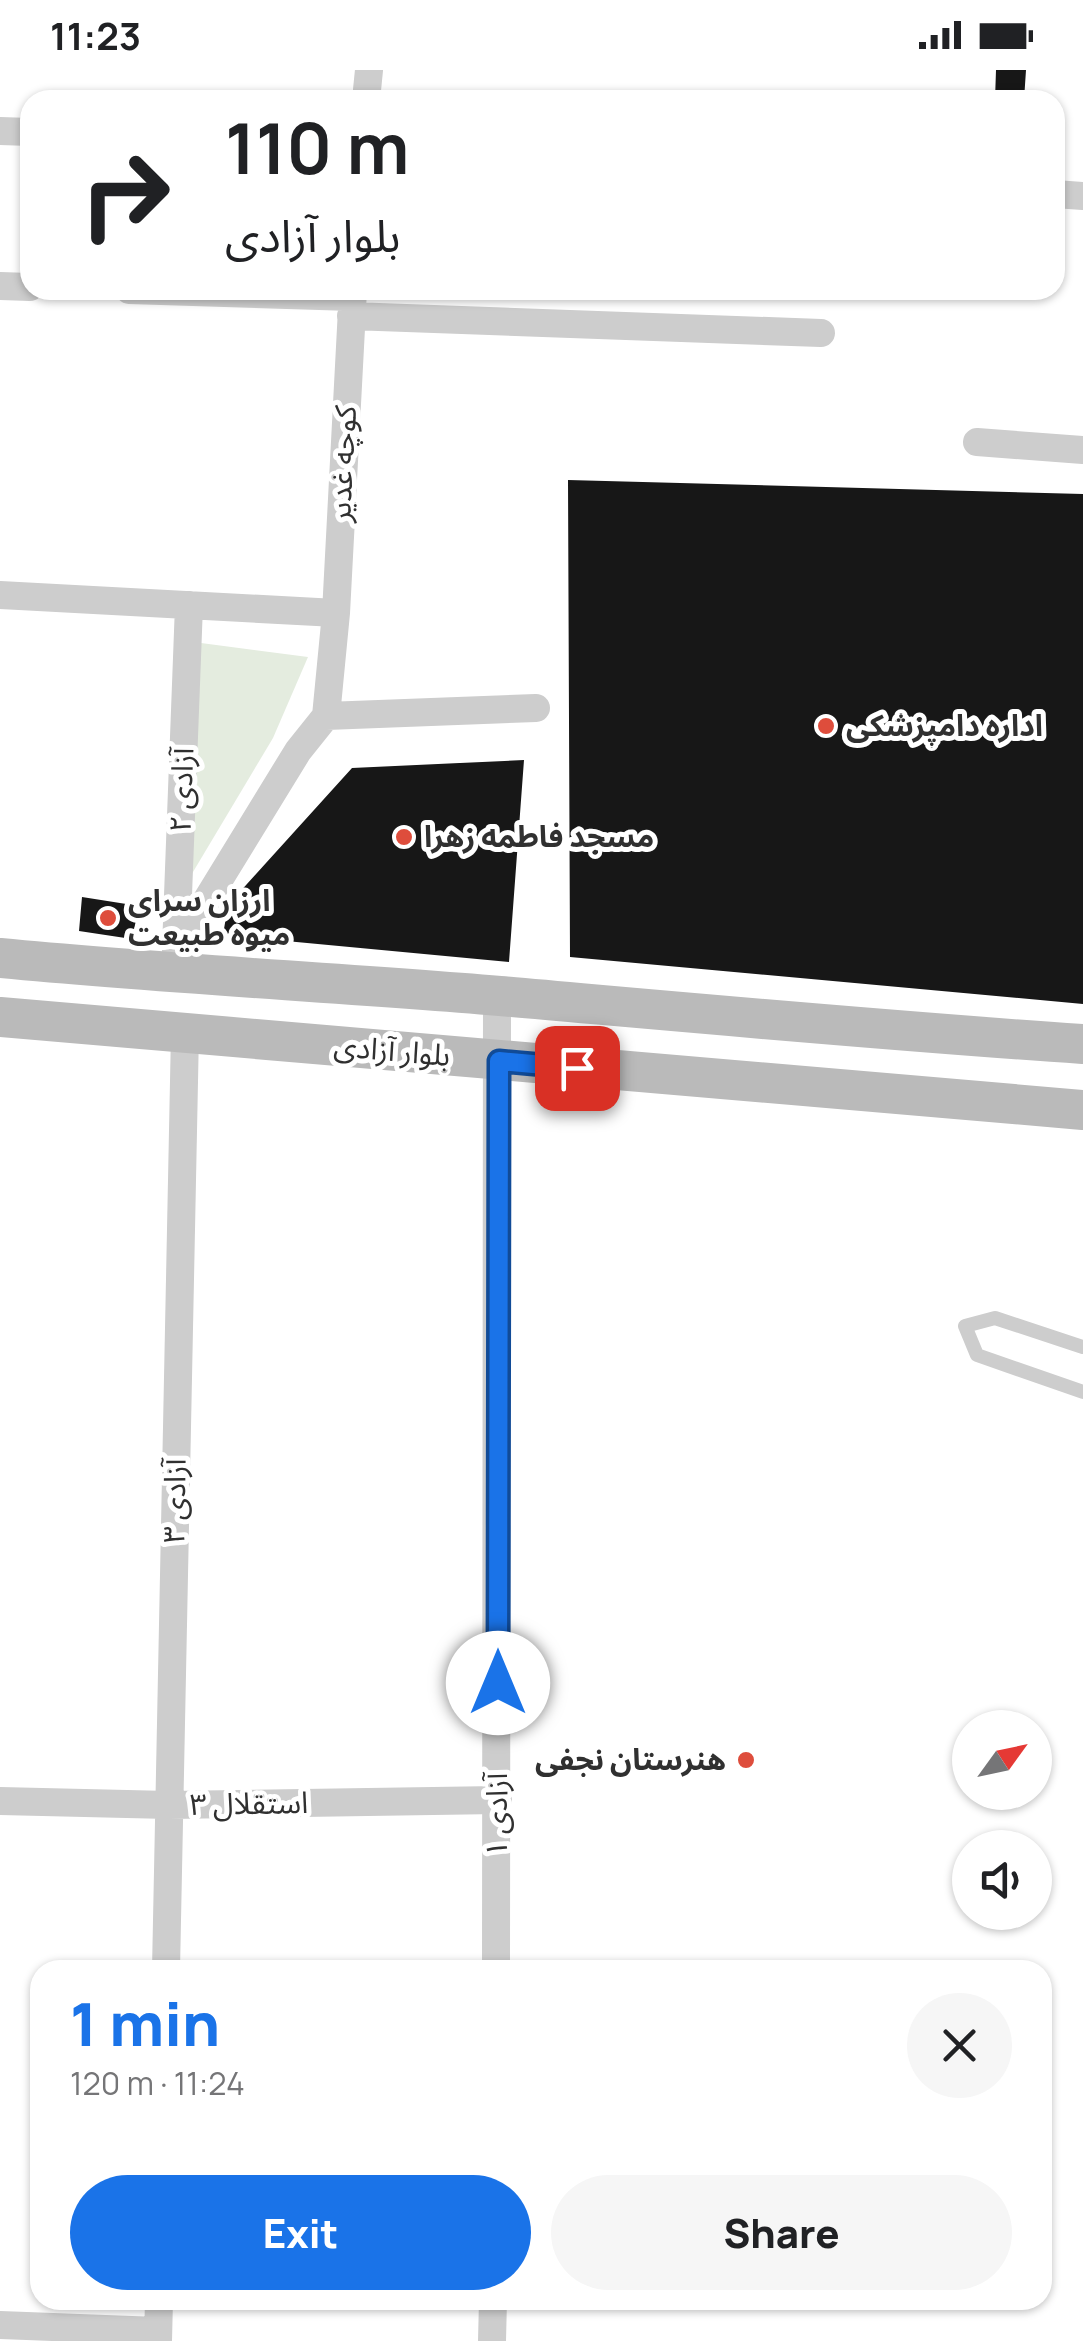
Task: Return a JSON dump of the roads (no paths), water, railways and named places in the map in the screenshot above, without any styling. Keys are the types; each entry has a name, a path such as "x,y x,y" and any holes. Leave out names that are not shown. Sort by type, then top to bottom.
{"street":[{"path":"352,301 822,332"},
{"name":"کوچه غدیر","path":"326,716 336,613 352,301"},
{"path":"977,442 1083,450"},
{"path":"0,594 336,613"},
{"name":"آزادی ۲","path":"173,962 189,605"},
{"path":"173,962 298,751 326,716 536,708"},
{"name":"بلوار آزادی","path":"0,958 173,962 830,1027 1083,1044"},
{"name":"آزادی ۱","path":"496,1960 497,996"},
{"name":"بلوار آزادی","path":"0,1017 1083,1110"},
{"name":"آزادی ۳","path":"166,1960 185,1032"},
{"name":"استقلال ۳","path":"0,1801 169,1805 498,1800"},
{"path":"0,2325 158,2336 159,2310"},
{"path":"492,2341 493,2310"}],"lane":[{"path":"1083,1346 995,1318 965,1326 978,1355 1083,1392"}],"place":[{"name":"اداره دامپزشکی","path":"826,726"},
{"name":"مسجد فاطمه زهرا","path":"404,837"},
{"name":"ارزان سرای میوه طبیعت","path":"108,918"},
{"name":"هنرستان نجفی","path":"746,1760"}]}
